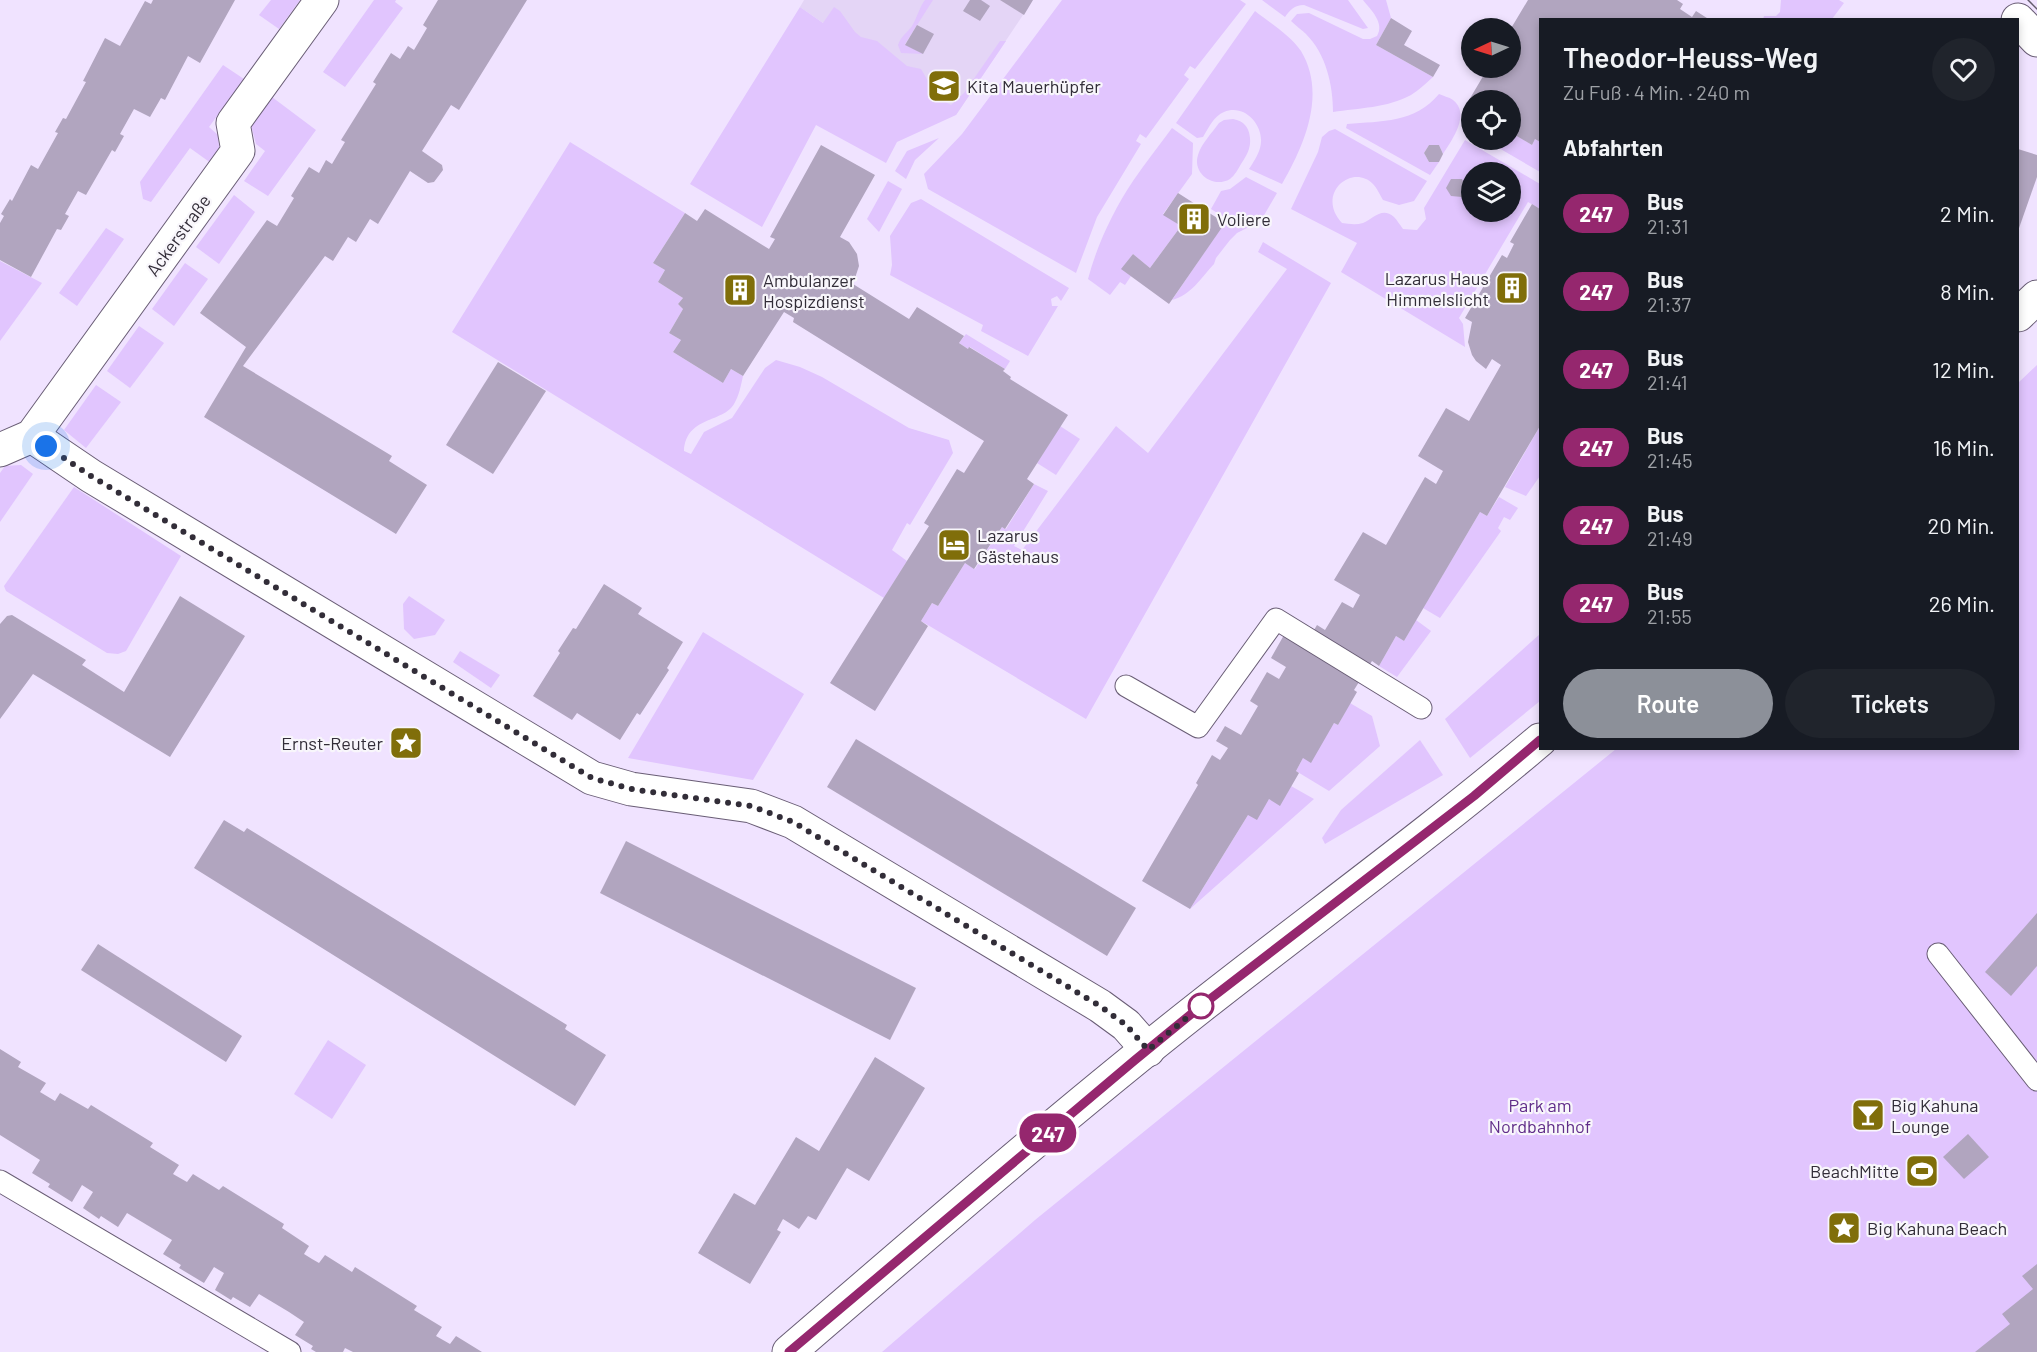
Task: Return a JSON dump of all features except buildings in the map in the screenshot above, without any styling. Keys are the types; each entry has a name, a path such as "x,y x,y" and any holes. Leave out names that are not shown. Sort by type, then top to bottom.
{"street":[{"name":"Ackerstraße","path":"32,436 238,151 233,123 322,0"},
{"path":"1998,0 2015,18"},
{"path":"2019,22 2037,40"},
{"path":"2019,314 2037,297"},
{"path":"0,450 32,436 91,476 592,778 631,789 751,806 793,822 1100,1006 1126,1025 1148,1050"},
{"path":"789,1352 910,1248 1201,1006 1474,796 1539,741"}],"lane":[{"path":"1126,687 1198,727 1276,619 1421,708"},
{"path":"1938,954 2037,1080"},
{"path":"0,1181 290,1352"}],"shaded area":[{"name":"Kita Mauerhüpfer","path":"804,0 1033,0 956,115 800,7"}],"green space":[{"path":"271,0 300,0 279,29 259,15"},
{"path":"374,0 396,0 395,2 403,8 345,87 323,72"},
{"path":"925,0 933,0 905,44 923,54 901,53 899,42 912,26"},
{"path":"1062,0 1240,0 1246,4 1195,69 1190,66 1184,75 1189,79 1146,138 1140,134 1136,141 1141,144 1097,217 1076,273 928,189 924,174 962,134"},
{"path":"1262,0 1348,0 1368,28 1363,29 1304,5 1293,8 1285,17"},
{"path":"1363,0 1386,0 1391,18 1376,45 1433,77 1414,93 1392,103 1333,112 1330,81 1319,51 1306,34 1291,21 1297,14 1309,13 1363,39 1370,39 1377,36 1379,26 1376,17"},
{"path":"1781,0 1839,0 1844,3 1833,18 1763,18 1764,16 1776,16 1780,12"},
{"path":"800,7 823,23 834,7 861,37 877,41 907,66 921,69 937,94 951,105 964,93 1000,41 1006,41 956,115 897,142 886,163 816,125 762,227 690,184"},
{"path":"1255,11 1286,34 1301,51 1309,68 1312,85 1310,119 1305,137 1282,184 1249,169 1258,153 1261,140 1257,125 1247,114 1232,110 1224,112 1215,119 1203,137 1197,138 1176,123"},
{"path":"223,65 244,79 209,127 218,135 220,157 215,166 190,148 151,202 143,199 140,182"},
{"path":"1439,94 1451,99 1458,106 1460,120 1443,154 1439,145 1429,145 1424,153 1429,162 1439,162 1430,175 1346,128 1347,124 1385,121 1409,115 1430,103"},
{"path":"272,97 316,130 268,196 244,181 265,151 256,144 251,125"},
{"path":"1233,119 1240,121 1247,128 1250,138 1248,151 1230,179 1223,182 1211,181 1205,178 1198,168 1199,151 1219,123"},
{"path":"1172,128 1193,143 1192,174 1163,214 1181,226 1150,268 1133,254 1122,269 1131,276 1125,285 1120,282 1110,295 1088,279 1096,254 1106,228 1126,192"},
{"path":"1335,129 1427,181 1414,201 1399,205 1383,200 1373,184 1365,178 1347,179 1334,192 1332,202 1342,223 1363,223 1378,214 1386,213 1394,217 1403,229 1417,230 1426,219 1424,208 1461,147 1461,150 1482,150 1502,162 1461,162 1461,222 1516,222 1459,318 1463,324 1465,347 1341,272 1357,243 1291,209 1318,152 1322,137"},
{"path":"939,138 915,160 906,179 895,171 907,151"},
{"path":"1521,138 1532,145 1535,139 1539,141 1539,171 1502,150 1521,150"},
{"path":"570,142 685,213 653,263 665,270 658,282 683,298 678,304 683,309 669,333 681,340 673,352 723,383 731,369 743,376 734,404 729,410 691,432 686,440 684,451 691,454 704,432 732,418 765,368 776,360 822,377 909,428 949,440 953,453 910,525 907,523 892,550 907,561 884,598 452,332"},
{"path":"1521,173 1539,183 1539,208 1528,202 1521,214"},
{"path":"1246,177 1277,193 1263,217 1237,233 1195,285 1184,295 1172,300 1227,219 1211,209 1221,191 1230,189"},
{"path":"888,181 902,189 879,232 867,219"},
{"path":"234,195 255,212 219,264 196,247"},
{"path":"921,199 1069,288 1061,301 1057,296 1051,299 1052,306 1058,306 1028,356 981,331 983,325 890,275 892,265 890,236 911,203"},
{"path":"106,228 124,239 77,306 59,293"},
{"path":"1263,242 1331,283 1086,719 921,621 932,603 938,606 965,563 975,569 1002,527 1006,529 1034,484 1048,491 1014,546 1022,550 1116,426 1148,453 1287,269 1258,252"},
{"path":"0,261 42,283 0,341"},
{"path":"185,263 208,279 174,326 152,309"},
{"path":"139,326 164,343 130,388 107,371"},
{"path":"966,334 1010,361 1005,369 970,347 968,349 959,343"},
{"name":"Park am Nordbahnhof","path":"2037,365 2037,1352 882,1352 1035,1220 1615,750 2019,750 2019,382"},
{"path":"96,385 121,402 86,448 64,430"},
{"path":"1060,426 1080,439 1056,475 1037,463"},
{"path":"1539,428 1539,477 1526,496 1505,487"},
{"path":"21,465 33,474 0,522 0,473 5,466"},
{"path":"74,487 181,556 126,651 118,654 107,653 6,591 4,586"},
{"path":"1499,497 1518,508 1510,520 1504,517 1498,528 1501,531 1440,618 1423,608 1480,512 1487,516"},
{"path":"409,596 445,620 435,635 414,639 404,629 403,604"},
{"path":"1416,620 1431,631 1397,677 1379,666 1396,636 1404,641"},
{"path":"703,632 804,694 753,780 628,758"},
{"path":"1539,635 1539,702 1470,758 1445,719"},
{"path":"460,651 500,675 491,688 453,662"},
{"path":"1350,703 1372,716 1380,746 1329,791 1296,771 1303,758 1334,723 1338,725"},
{"path":"1420,740 1443,775 1325,844 1322,838 1341,810"},
{"path":"1291,786 1314,799 1190,909 1248,815 1269,799 1280,805"},
{"path":"328,1040 366,1065 332,1119 294,1094"}],"tram line":[{"path":"2028,0 2037,9"}],"bus line":[{"name":"247","path":"789,1352 1201,1006 1474,796 1539,741"}],"place":[{"name":"Kita Mauerhüpfer","path":"944,86"},
{"name":"Voliere","path":"1194,219"},
{"name":"Lazarus Haus Himmelslicht","path":"1512,288"},
{"name":"Ambulanzer Hospizdienst","path":"740,290"},
{"name":"Lazarus Gästehaus","path":"954,545"},
{"name":"Ernst-Reuter","path":"406,743"},
{"name":"Big Kahuna Lounge","path":"1868,1115"},
{"name":"BeachMitte","path":"1922,1171"},
{"name":"Big Kahuna Beach","path":"1844,1228"}],"route":[{"path":"46,446 91,476 592,778 631,789 751,806 793,822 1100,1006 1126,1025 1148,1050 1201,1006"}]}
